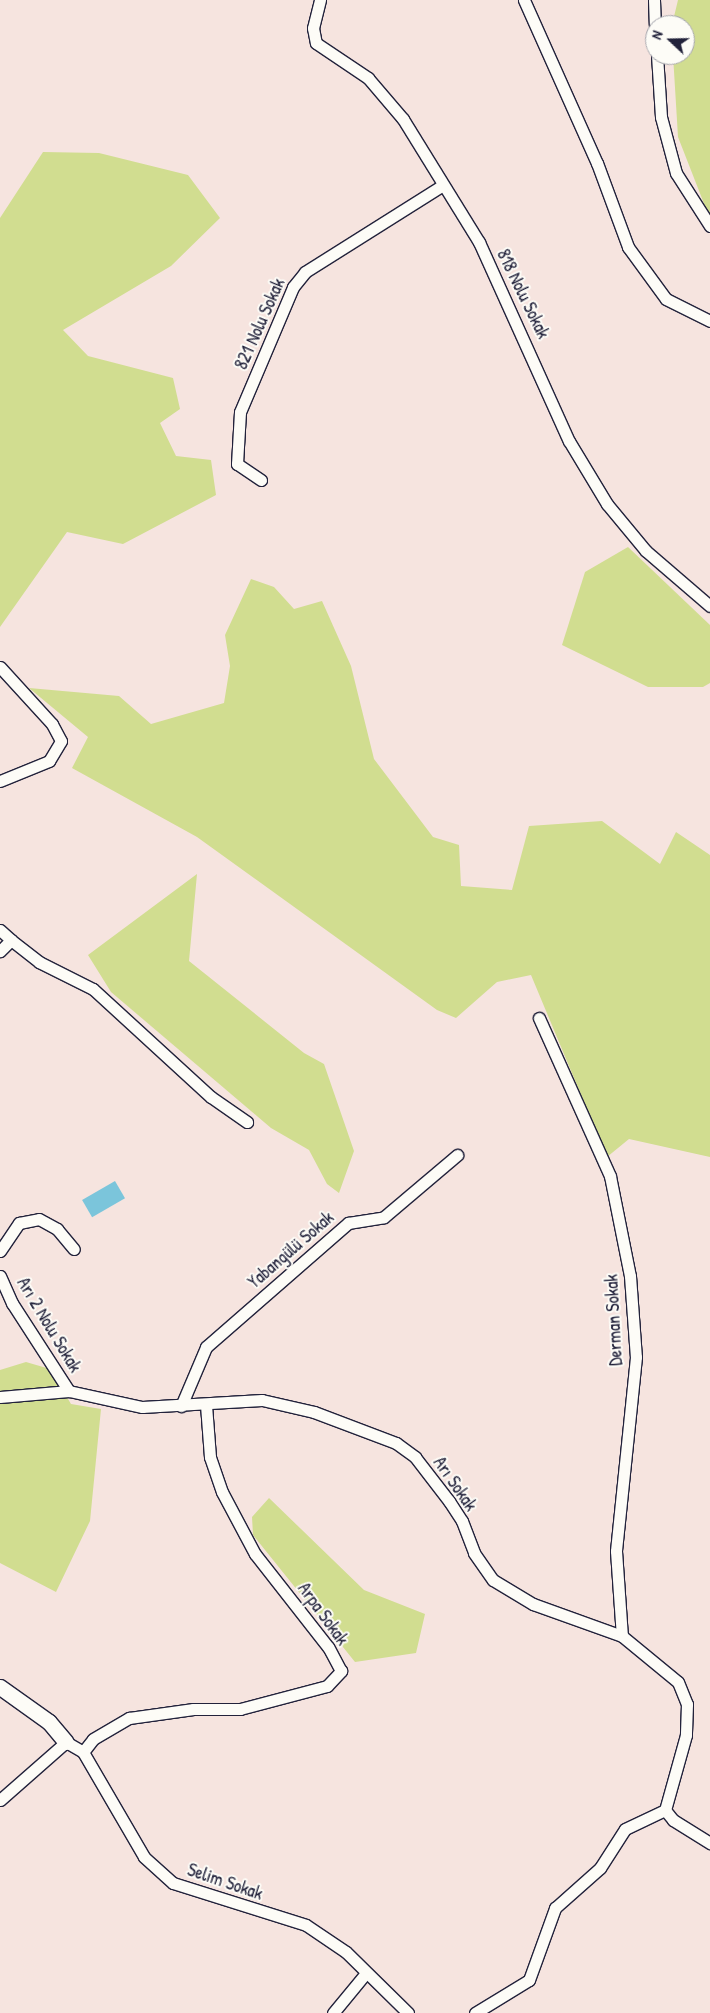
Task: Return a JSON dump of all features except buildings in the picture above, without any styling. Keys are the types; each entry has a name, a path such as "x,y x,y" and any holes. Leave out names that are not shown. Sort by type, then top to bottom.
{"street":[{"name":"818 Nolu Sokak","path":"320,0 313,28 316,42 368,78 403,119 479,242 570,440 607,504 646,551 710,606"},
{"path":"524,0 597,163 628,248 666,299 710,321"},
{"path":"654,0 655,15"},
{"path":"658,65 661,117 676,173 710,226"},
{"name":"821 Nolu Sokak","path":"261,480 237,464 240,412 293,287 305,272 443,186"},
{"path":"0,667 52,724 61,741 49,761 0,781"},
{"path":"0,930 39,962 92,990 211,1097 247,1122"},
{"path":"0,951 11,940"},
{"name":"Derman Sokak","path":"539,1018 610,1176 630,1276 636,1357 616,1552 622,1636"},
{"name":"Yabangülü Sokak","path":"181,1406 206,1347 348,1223 384,1217 457,1155"},
{"path":"0,1251 19,1223 39,1219 57,1229 74,1249"},
{"name":"Arı 2 Nolu Sokak","path":"0,1276 12,1303 69,1392"},
{"name":"Arı Sokak","path":"0,1397 69,1392 142,1407 206,1405 262,1400 314,1412 396,1443 415,1457 449,1501 474,1553 493,1580 533,1604 622,1636 665,1667 684,1693 686,1735 665,1810"},
{"name":"Arpa Sokak","path":"83,1752 93,1739 129,1718 193,1709 240,1709 327,1686 341,1671 328,1647 255,1554 222,1492 210,1457 206,1405"},
{"path":"0,1687 49,1722 66,1742 83,1752"},
{"path":"0,1800 66,1742"},
{"name":"Selim Sokak","path":"83,1752 126,1831 144,1857 173,1883 306,1925 346,1952 408,2013"},
{"path":"474,2013 529,1980 556,1908 600,1868 625,1829 665,1810 673,1820 710,1843"},
{"path":"333,2013 366,1973"}],"green space":[{"path":"678,0 710,0 710,219 678,137 674,65 695,65 695,15 674,15"},
{"path":"43,152 99,153 188,175 220,218 171,266 63,330 88,356 173,378 180,409 160,423 176,456 211,460 216,495 123,544 67,532 0,627 0,218"},
{"path":"628,547 710,625 710,683 703,687 648,687 562,645 585,572"},
{"path":"251,579 274,587 294,609 322,601 351,666 374,759 433,837 459,845 461,886 512,890 529,826 602,821 660,864 676,832 710,855 710,1157 629,1139 607,1157 531,975 497,982 456,1018 437,1010 197,837 72,768 88,737 29,688 119,696 151,724 224,703 230,666 225,635"},
{"path":"197,874 189,961 304,1053 324,1064 354,1151 339,1193 327,1184 309,1150 271,1128 111,992 88,955"},
{"path":"26,1362 50,1369 71,1404 101,1409 90,1521 56,1592 0,1563 0,1370"},
{"path":"269,1498 364,1590 425,1614 416,1653 355,1662 253,1535 252,1517"}],"water":[{"path":"115,1181 125,1198 92,1217 82,1200"}]}
